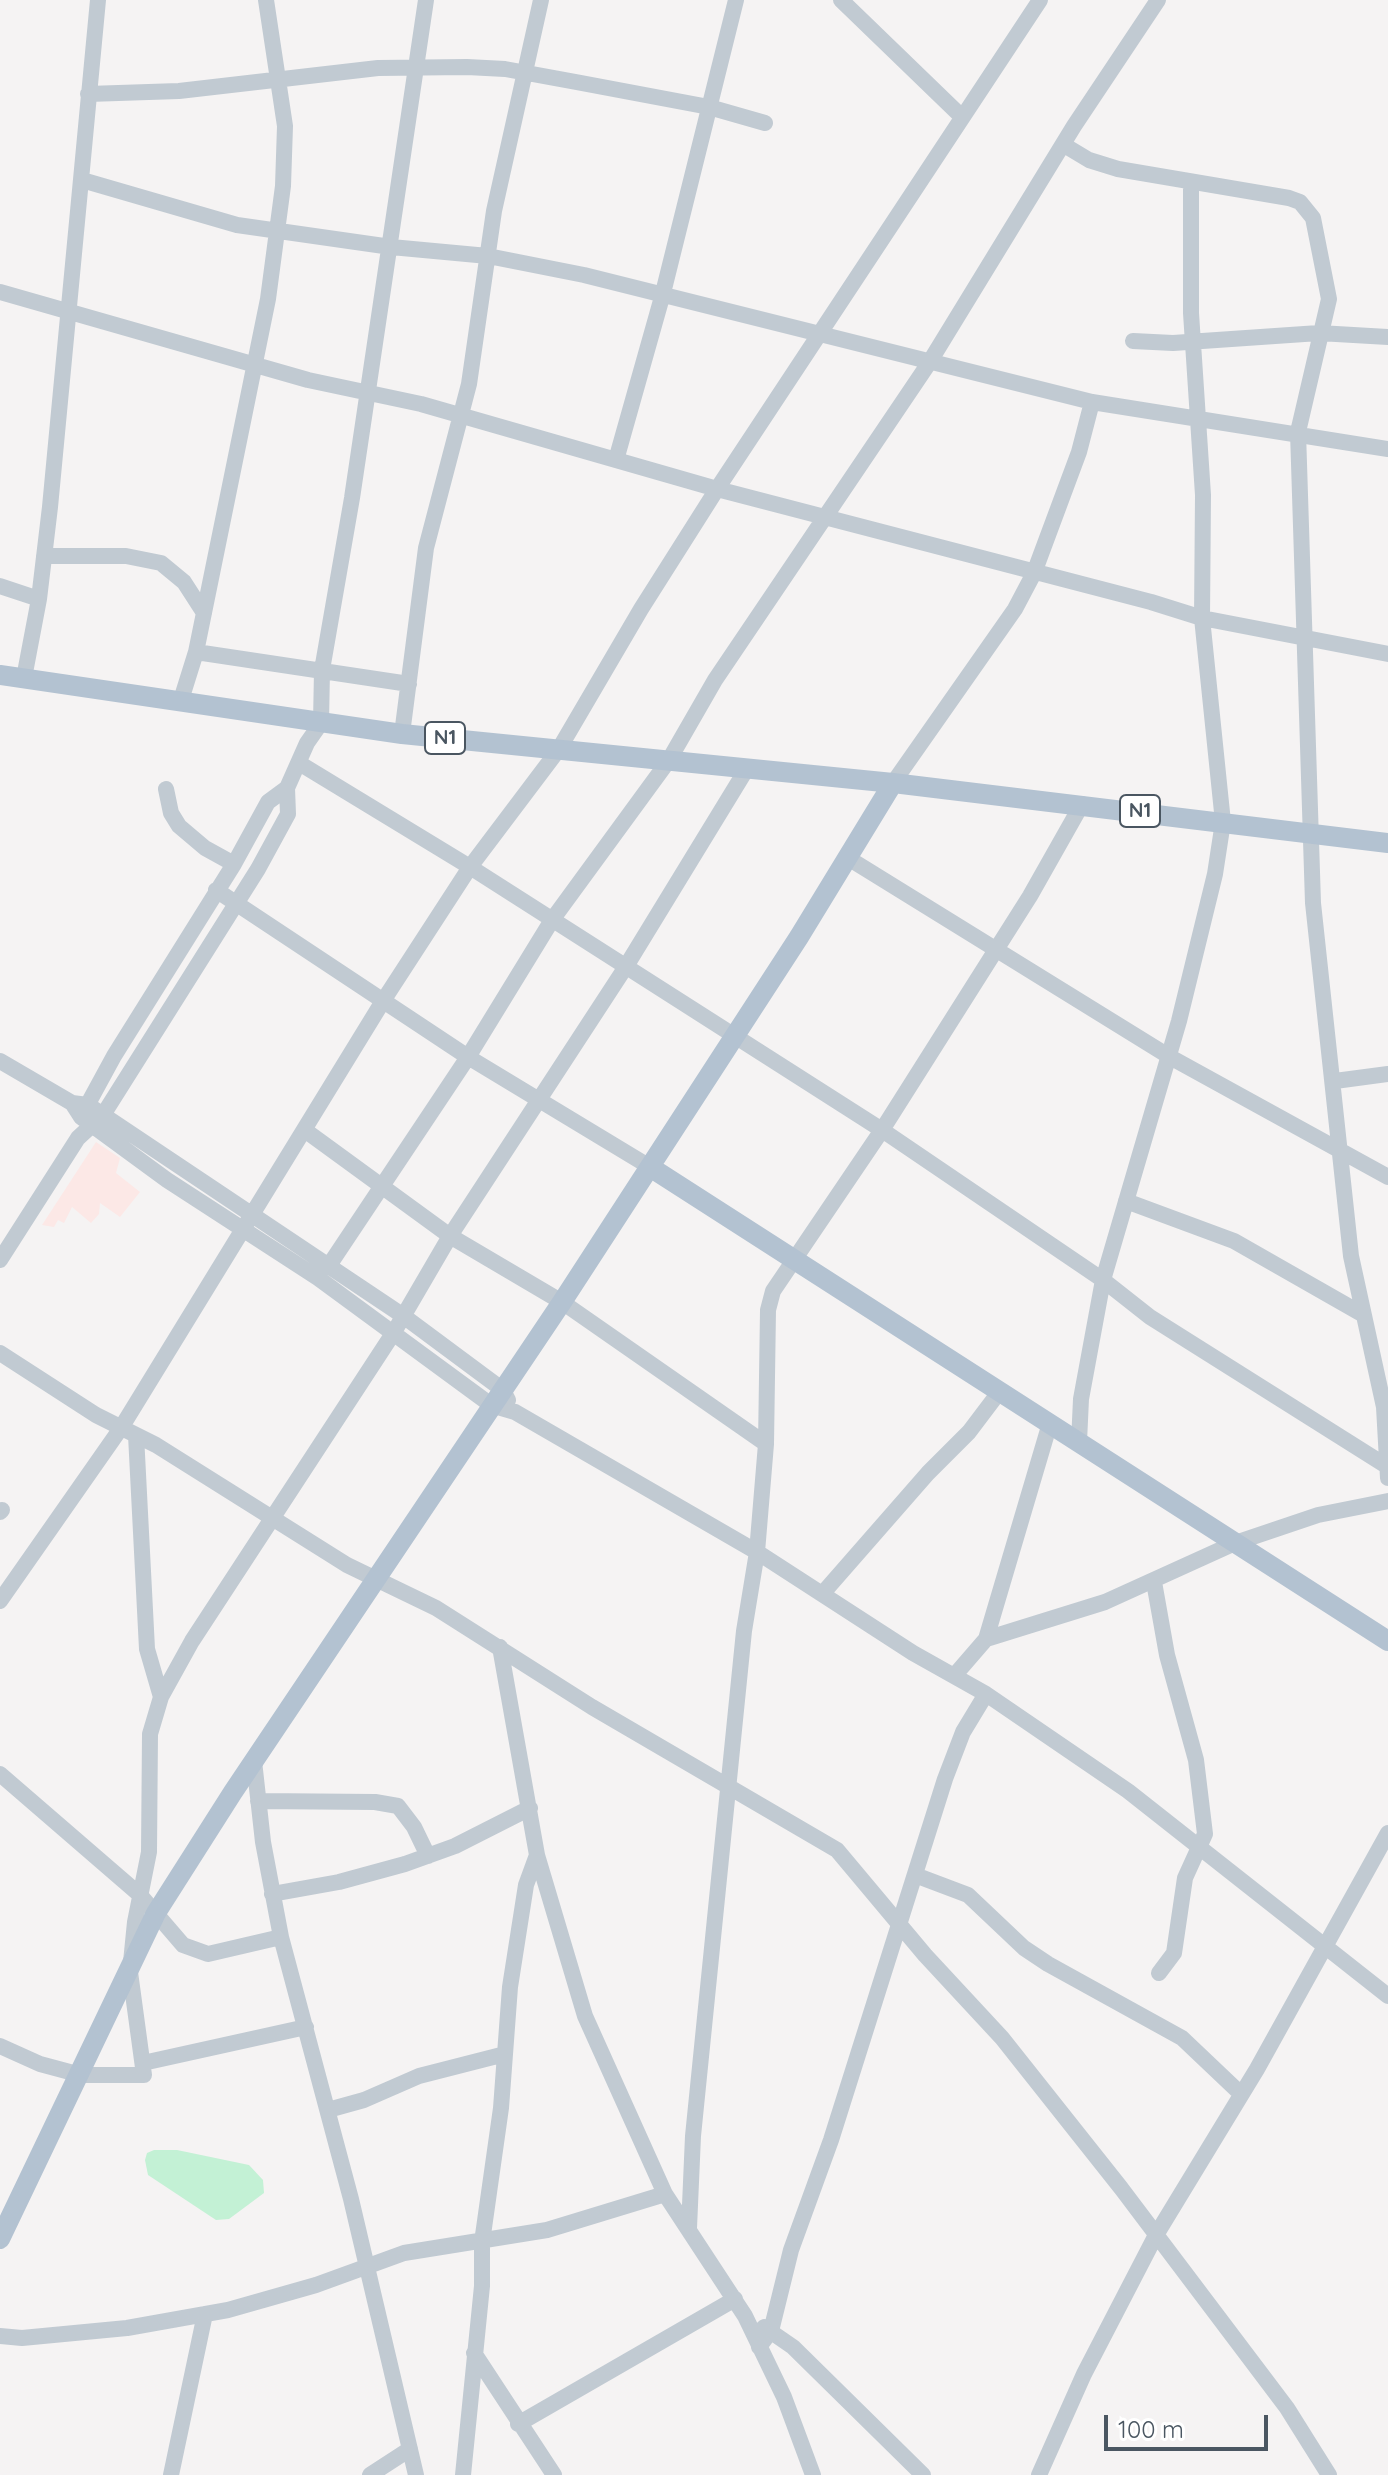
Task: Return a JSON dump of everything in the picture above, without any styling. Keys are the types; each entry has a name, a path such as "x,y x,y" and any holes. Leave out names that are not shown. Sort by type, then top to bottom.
{"main road":[{"name":"N1","path":"0,675 402,734 893,783 1388,843"},
{"path":"0,2239 156,1913 254,1761 562,1302 893,783"},
{"path":"650,1167 1388,1641"}],"street":[{"path":"24,678 44,556 98,0"},
{"path":"181,700 196,652 268,299 286,155 266,0"},
{"path":"87,1113 234,903 288,814 287,788 321,723 322,670 391,247 426,0"},
{"path":"402,734 426,548 463,415 477,348 494,211 541,0"},
{"path":"616,460 662,297 736,0"},
{"path":"841,0 962,117"},
{"path":"2,1594 128,1431 243,1229 306,1131 383,1001 470,867 559,749 641,609 717,489 1040,0"},
{"path":"328,1267 468,1057 552,920 669,760 715,680 929,363 1158,0"},
{"path":"88,94 179,91 417,67 525,73 709,107 765,123"},
{"path":"1064,145 1089,160 1118,169 1191,184 1289,198 1310,210 1329,299 1298,432 1313,903 1335,1081 1351,1256 1384,1407 1386,1472"},
{"path":"82,180 209,219 275,232 488,256 584,275 662,297 1092,402 1298,432 1388,449"},
{"path":"1079,1442 1081,1399 1103,1280 1170,1057 1215,874 1223,822 1202,618 1203,495 1193,342 1191,184"},
{"path":"0,292 367,394 463,415 717,489 1138,598 1202,618 1388,654"},
{"path":"1133,341 1193,342 1319,333 1388,337"},
{"path":"893,783 1015,609 1034,573 1079,452 1092,402"},
{"path":"44,556 126,556 161,563 184,582 204,613"},
{"path":"0,586 39,599"},
{"path":"196,652 409,684"},
{"path":"299,763 470,867 882,1130 1103,1280 1150,1317 1386,1472"},
{"path":"0,2046 40,2064 81,2075 144,2075 130,1972 149,1852 150,1734 161,1697 271,1517 394,1332 450,1236 625,968 746,770"},
{"path":"0,1260 78,1138 114,1056 234,864 268,802 287,788"},
{"path":"166,789 171,813 184,832 234,864"},
{"path":"689,2228 693,2136 731,1789 744,1631 757,1552 766,1444 768,1310 773,1291 882,1130 1082,804"},
{"path":"848,858 1170,1057 1388,1177"},
{"path":"216,890 468,1057 650,1167"},
{"path":"0,1061 252,1214 402,1315 515,1412 757,1552 986,1694 1128,1791 1200,1845 1388,1996"},
{"path":"1335,1081 1388,1074"},
{"path":"87,1113 243,1229 497,1398"},
{"path":"306,1131 450,1236 562,1302 766,1444"},
{"path":"1126,1201 1221,1234 1362,1314"},
{"path":"0,1353 359,1572 379,1577 500,1647 592,1707 837,1850 1002,2038 1287,2408 1329,2475"},
{"path":"823,1593 928,1473 969,1432 1000,1391"},
{"path":"954,1676 986,1639 1050,1423"},
{"path":"128,1431 147,1649 161,1697"},
{"path":"986,1639 1048,1623 1154,1582 1235,1543 1318,1515 1388,1501"},
{"path":"1154,1582 1167,1655 1201,1789 1205,1834 1185,1878 1174,1953 1159,1973"},
{"path":"500,1647 537,1855 585,2016 665,2194 745,2316 784,2397 813,2475"},
{"path":"759,2347 771,2331 791,2250 831,2140 953,1758 986,1694"},
{"path":"254,1761 281,1937 328,2110 416,2475"},
{"path":"0,1774 140,1895 183,1945 208,1954 281,1937"},
{"path":"258,1801 375,1802 398,1806 414,1827 428,1856"},
{"path":"272,1894 339,1882 428,1856 530,1808"},
{"path":"1039,2475 1084,2374 1156,2235 1241,2094 1388,1833"},
{"path":"463,2475 482,2286 482,2242 515,1948 526,1885 537,1855"},
{"path":"915,1875 968,1895 1024,1948 1182,2038 1241,2094"},
{"path":"143,2063 306,2027"},
{"path":"328,2110 364,2100 419,2076 505,2054"},
{"path":"0,2336 22,2338 127,2328 205,2314 316,2285 404,2253 547,2230 665,2194"},
{"path":"518,2424 735,2299"},
{"path":"171,2475 205,2314"},
{"path":"745,2316 793,2347 923,2475"},
{"path":"474,2353 554,2475"},
{"path":"370,2475 410,2449"}],"shaded area":[{"path":"96,1142 120,1158 116,1173 140,1192 120,1217 100,1203 99,1214 91,1223 72,1207 64,1223 58,1220 54,1227 42,1225"}],"green space":[{"path":"177,2150 249,2165 263,2180 264,2193 229,2219 216,2220 148,2175 145,2160 147,2153"}]}
